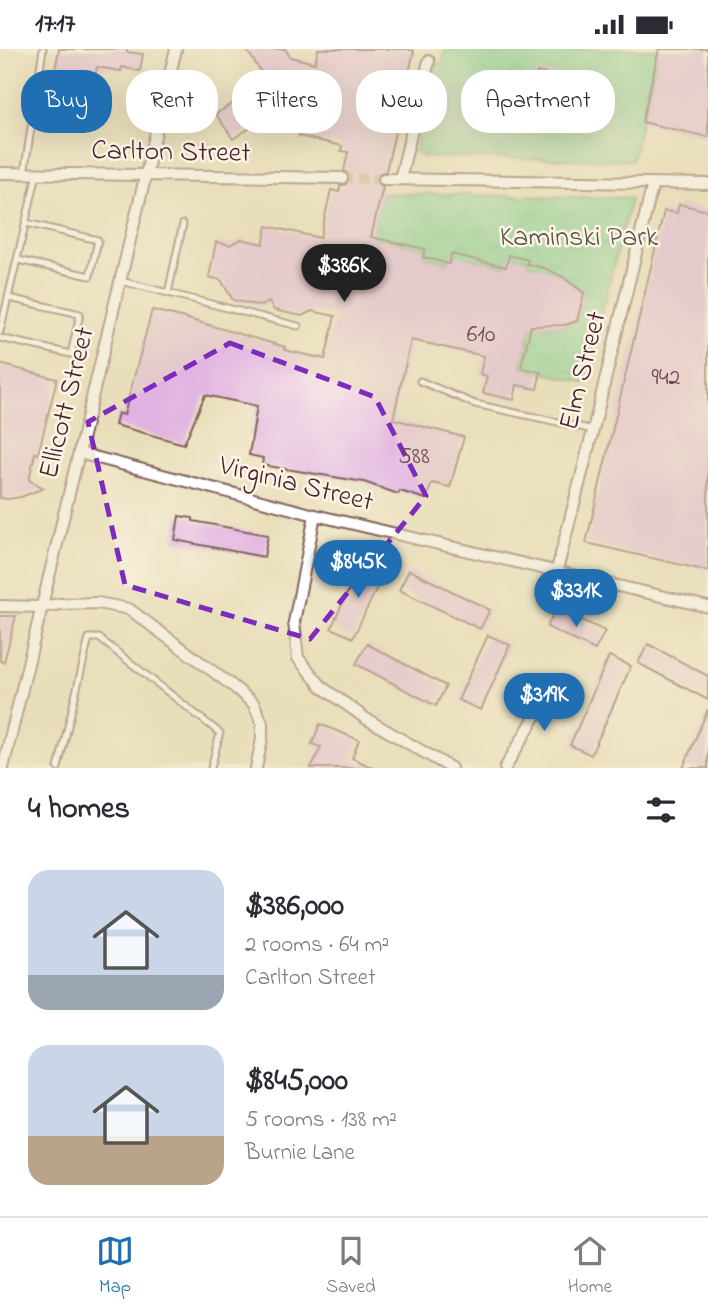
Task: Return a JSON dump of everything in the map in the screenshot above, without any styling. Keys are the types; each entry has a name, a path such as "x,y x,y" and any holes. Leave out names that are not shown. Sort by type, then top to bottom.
{"street":[{"name":"Ellicott Street","path":"3,768 176,49"},
{"path":"400,179 430,55"},
{"name":"Carlton Street","path":"0,173 342,178"},
{"path":"384,179 708,184"},
{"name":"Elm Street","path":"557,570 653,183"},
{"name":"Virginia Street","path":"79,453 315,515 708,607"},
{"path":"315,515 294,622 298,659 321,687 365,718 451,768"},
{"path":"0,606 42,607 98,603 129,610 145,620 254,704 262,723 262,739 256,768"},
{"path":"505,768 556,681"}],"lane":[{"path":"24,174 43,49"},
{"path":"0,332 37,174"},
{"path":"18,260 90,276 98,240 26,223"},
{"path":"168,293 183,224"},
{"path":"121,281 298,325"},
{"path":"0,338 71,354 80,314 9,298"},
{"path":"420,381 475,404 593,430"},
{"path":"58,768 89,638 99,638 220,733 211,768"}],"highlighted area":[{"path":"230,343 375,397 426,496 310,639 125,585 88,422"}],"green space":[{"path":"446,49 659,49 632,160 424,157 415,151 420,133 447,133 447,70 435,70 437,63 442,64"},
{"name":"Kaminski Park","path":"381,193 631,198 584,382 521,368 531,326 565,325 577,321 584,293 558,274 527,264 528,259 509,256 506,267 451,255 449,264 423,257 424,249 371,237"}],"building":[{"path":"59,49 127,49 127,52 143,54 140,70 122,67 121,71 97,67 96,70 55,70"},
{"path":"246,49 285,49 290,57 315,63 318,49 414,51 410,70 356,70 356,133 395,133 386,171 376,178 383,187 371,237 425,249 423,257 449,264 451,254 506,267 509,255 528,260 527,264 562,276 584,293 577,321 565,325 531,326 521,368 541,372 537,389 517,385 514,400 483,393 487,376 480,374 484,356 411,340 393,419 464,437 450,487 432,483 426,499 400,491 398,494 364,482 262,465 263,458 249,455 257,406 205,395 184,444 115,425 118,413 124,415 152,310 285,347 284,350 325,359 335,316 312,311 302,316 274,310 269,302 261,306 233,300 221,280 209,277 216,242 230,245 241,239 263,244 267,226 320,238 331,190 339,192 340,186 350,179 344,171 348,152 341,151 342,146 299,136 300,133 342,133 342,70 260,70"},
{"path":"659,49 708,49 708,137 642,122"},
{"path":"232,104 232,133 242,133 233,139 218,113"},
{"path":"679,204 708,211 708,571 586,543 664,211 677,213"},
{"path":"0,364 57,379 29,480 44,488 8,499 0,498"},
{"path":"179,516 268,535 264,557 175,540"},
{"path":"362,562 384,573 353,638 331,628"},
{"path":"409,570 490,610 480,629 399,590"},
{"path":"556,608 605,631 595,650 547,627"},
{"path":"0,616 16,616 4,662 0,661"},
{"path":"488,635 510,645 481,710 458,700"},
{"path":"367,644 446,686 436,706 356,664"},
{"path":"648,644 708,676 708,700 638,663"},
{"path":"609,656 631,666 591,755 570,745"},
{"path":"708,709 708,768 683,768"},
{"path":"320,724 359,740 352,758 373,768 311,768 321,747 312,744"}],"tunnel":[{"path":"342,178 384,179"}]}
